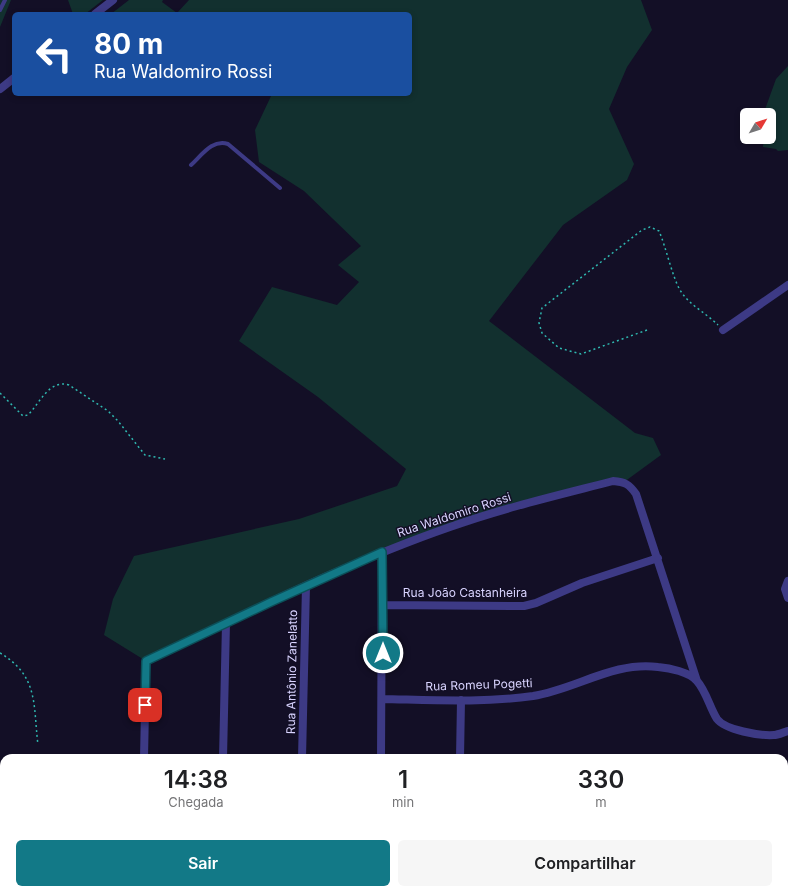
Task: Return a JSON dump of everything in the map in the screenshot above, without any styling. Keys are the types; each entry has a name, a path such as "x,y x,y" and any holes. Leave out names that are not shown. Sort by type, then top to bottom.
{"street":[{"path":"98,12 113,0"},
{"path":"0,90 12,80"},
{"path":"723,330 788,285"},
{"name":"Rua Waldomiro Rossi","path":"144,754 146,661 382,552 451,526 613,481 624,482 631,486 636,494 698,681"},
{"path":"381,754 383,605 382,552"},
{"name":"Rua João Castanheira","path":"383,605 524,606 536,603 582,583 658,558"},
{"path":"788,581 785,589 788,598"},
{"name":"Rua Antônio Zanelatto","path":"302,754 306,586"},
{"path":"223,754 226,623"},
{"name":"Rua Romeu Pogetti","path":"382,699 461,700 533,696 558,691 602,674 640,665 670,669 686,674 698,681"},
{"path":"698,681 718,720 734,729 760,735 774,735 788,731"},
{"path":"460,754 461,700"}],"lane":[{"path":"0,10 5,0"},
{"path":"192,165 214,143 220,142 228,144 280,188"}],"path":[{"path":"647,330 581,354 559,348 542,333 539,323 542,308 642,230 650,227 659,231 679,289 692,305 708,316 723,330"},
{"path":"0,392 23,416 28,415 52,387 62,383 69,385 113,416 130,434 140,451 145,455 165,459"},
{"path":"0,653 10,659 25,675 32,688 38,745"}],"green space":[{"path":"0,0 11,0 0,27"},
{"path":"68,0 103,0 88,12 72,12"},
{"path":"129,0 163,0 162,2 176,12 114,12"},
{"path":"189,0 641,0 652,30 627,67 609,109 634,164 627,180 563,225 489,321 635,433 653,438 661,455 624,482 542,499 382,552 146,661 104,635 113,599 134,556 299,519 397,486 406,469 318,397 239,341 272,287 337,305 359,282 338,265 361,246 304,191 259,162 255,130 271,96 412,96 412,12 178,12"},
{"path":"788,66 788,150 778,151 776,149 763,147 763,144 776,144 776,108 766,108 776,79"}],"route":[{"path":"145,705 146,661 382,552 383,653"}]}
